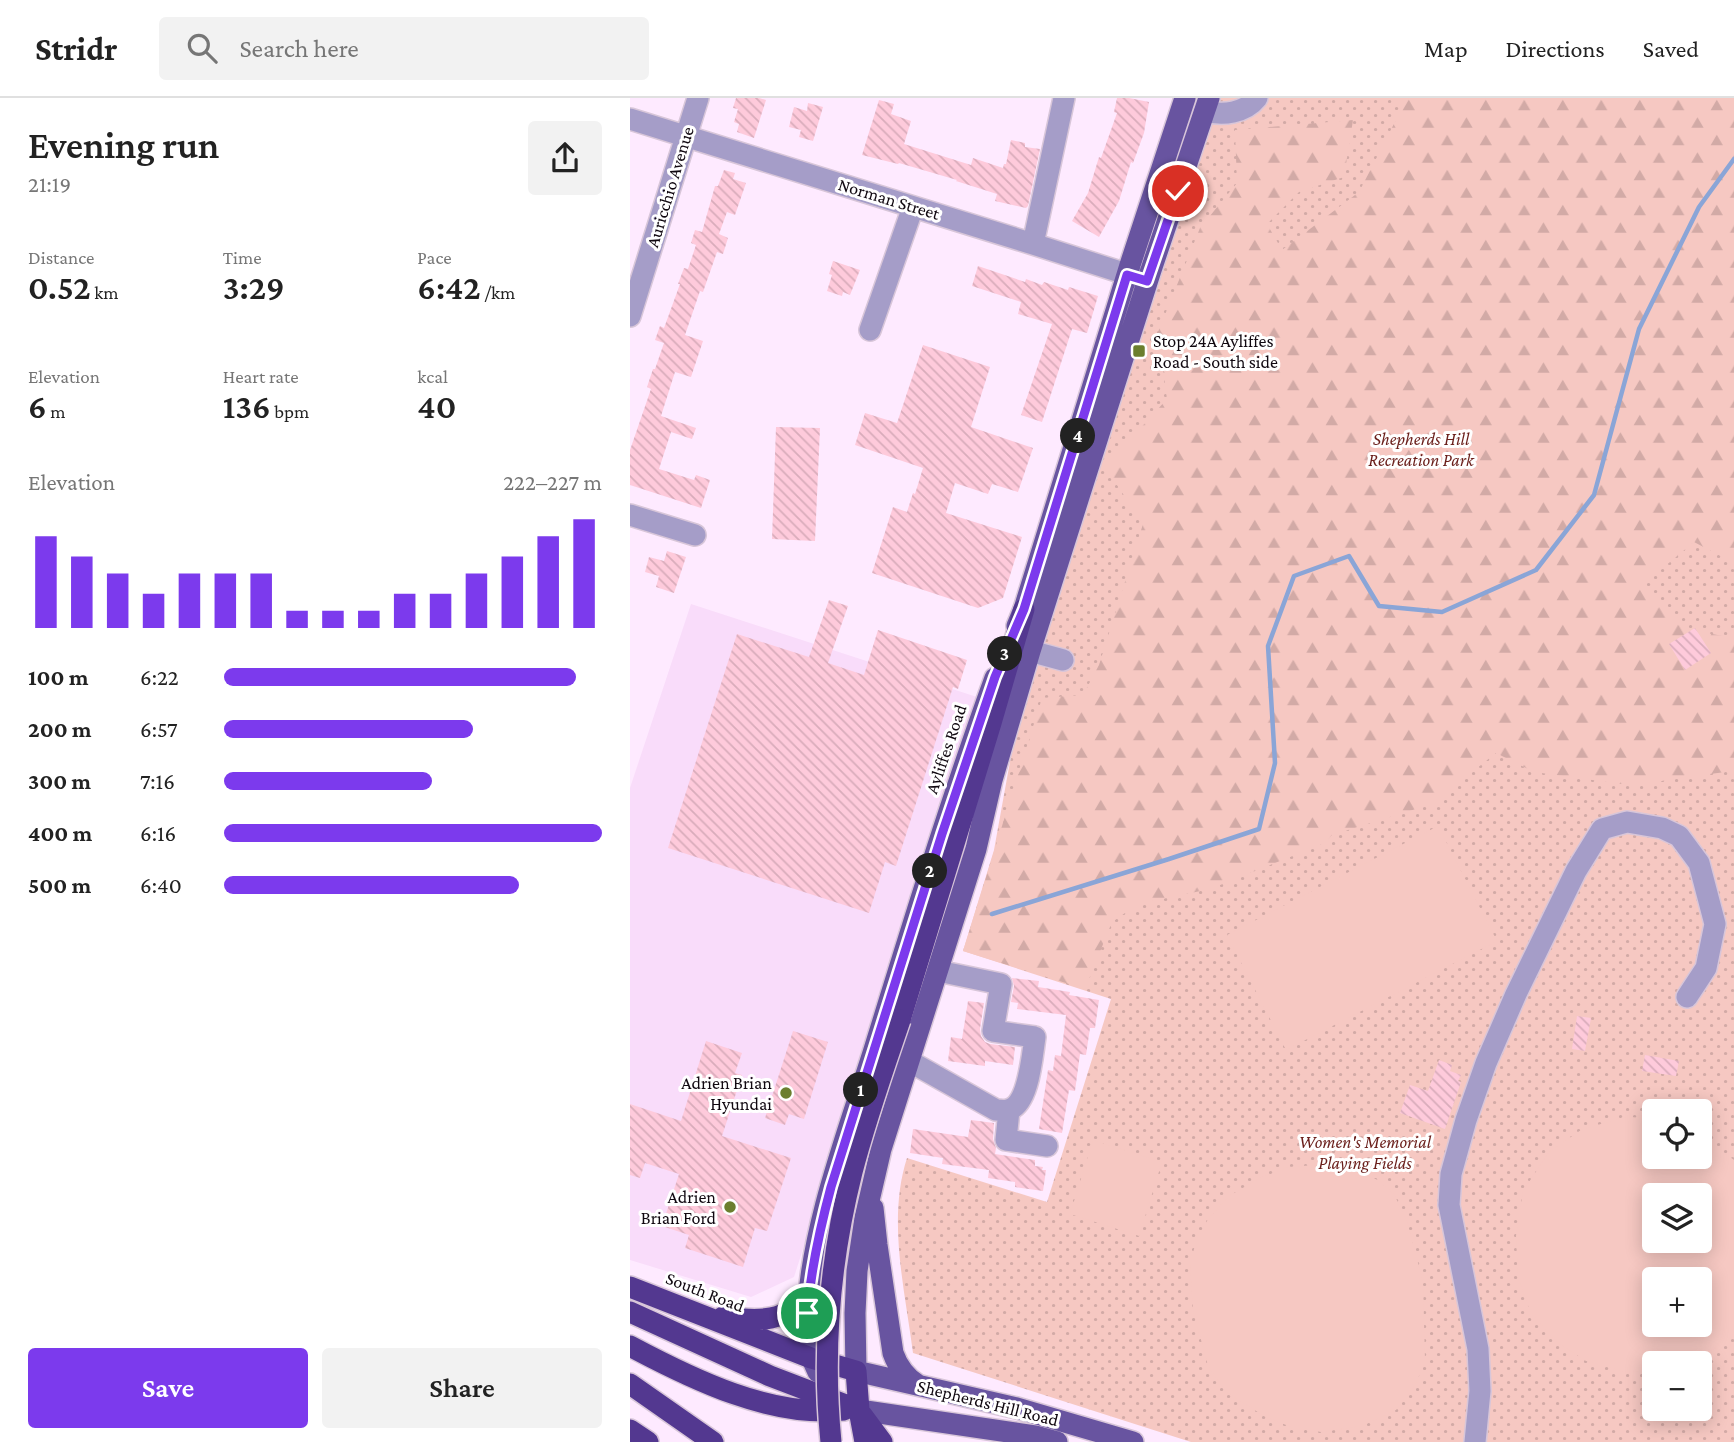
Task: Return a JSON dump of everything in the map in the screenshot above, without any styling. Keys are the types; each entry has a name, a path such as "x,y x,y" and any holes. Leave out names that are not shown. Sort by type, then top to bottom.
{"highway":[{"path":"831,1442 828,1340 832,1284 838,1237 857,1154 1024,609"},
{"name":"South Road","path":"630,1287 811,1357 856,1371"},
{"path":"697,1314 748,1319 777,1316 796,1308 810,1291"},
{"path":"630,1312 770,1376 856,1410 882,1442"},
{"path":"630,1346 695,1379 745,1397 817,1411 856,1410"},
{"name":"Ayliffes Road","path":"856,1371 856,1410"},
{"path":"630,1384 713,1442"},
{"path":"856,1410 865,1442"},
{"path":"630,1430 648,1442"}],"main road":[{"name":"Ayliffes Road","path":"856,1371 855,1313 860,1243 881,1149 976,849 992,780 1137,278 1185,98"},
{"name":"Ayliffes Road","path":"856,1410 838,1398 826,1385 811,1357 807,1341 810,1291 821,1225 831,1187 906,946 988,698 1024,609 1137,278 1207,104"},
{"path":"872,1188 877,1245 893,1353 904,1374 921,1386"},
{"name":"South Road","path":"856,1371 883,1378"},
{"name":"Shepherds Hill Road","path":"883,1378 1017,1408 1133,1442"},
{"name":"Shepherds Hill Road","path":"856,1410 1035,1436 1057,1442"}],"street":[{"name":"Auricchio Avenue","path":"630,316 698,98"},
{"path":"1033,244 1064,98"},
{"path":"1207,104 1216,114 1248,107 1257,98"},
{"name":"Norman Street","path":"630,119 1137,278"},
{"path":"870,330 914,207"},
{"path":"630,515 695,535"},
{"path":"1030,651 1063,660"},
{"path":"1475,1442 1480,1391 1478,1349 1448,1205 1451,1174 1486,1063 1516,994 1576,871 1602,829 1627,822 1662,828 1679,836 1699,863 1715,923 1706,968 1686,997"},
{"path":"909,1061 996,1110 1009,1110 1020,1102 1028,1080 1035,1037 993,1031 1001,984 938,971"},
{"path":"1009,1110 1006,1140 1047,1146"}],"shaded area":[{"path":"691,604 980,698 794,1277 751,1297 630,1260 630,788"}],"green space":[{"name":"Women's Memorial Playing Fields","path":"1209,98 1734,98 1734,1442 1191,1442 913,1353 898,1230 901,1182 907,1158 1047,1202 1111,999 963,951 994,850 1030,651"},
{"name":"Shepherds Hill Recreation Park","path":"1401,98 1734,98 1734,563 1694,542 1640,587 1690,630 1734,638 1734,771 1636,786 1534,772 1496,753 1432,804 1332,835 1325,843 1210,889 1138,904 1112,922 1085,989 963,951 1042,698 1083,695 1099,665 1143,524 1105,467 1167,399 1158,332 1200,228 1237,183 1235,130 1353,120 1344,177 1299,192 1267,224 1282,250 1359,192 1399,114"},
{"path":"1438,826 1497,941 1286,1050 1227,935"},
{"path":"1624,1117 1642,1118 1642,1169 1712,1169 1712,1144 1734,1160 1734,1330 1717,1347 1710,1351 1642,1351 1642,1372 1622,1371 1586,1361 1555,1341 1530,1311 1518,1278 1516,1236 1523,1191 1549,1152 1581,1130"},
{"path":"1093,1140 1162,1162 1139,1236 1070,1214"},
{"path":"1315,1165 1349,1169 1378,1180 1394,1194 1406,1219 1423,1281 1425,1360 1416,1384 1396,1410 1362,1426 1321,1432 1291,1427 1264,1416 1226,1392 1208,1366 1193,1310 1190,1265 1196,1241 1208,1219 1229,1196 1260,1178 1289,1167"}],"building":[{"path":"736,98 766,100 754,138 737,132 739,124 734,122 738,109 733,108"},
{"path":"1117,98 1149,102 1144,133 1133,163 1131,162 1119,201 1099,237 1072,221 1088,193 1099,157 1101,158 1117,113 1114,112"},
{"path":"879,100 894,104 891,114 911,121 904,144 971,165 973,158 1003,168 1011,140 1025,143 1025,147 1040,149 1028,206 1026,208 995,201 997,194 957,180 862,155"},
{"path":"808,103 823,107 813,141 799,137 801,130 789,127 794,107 807,111"},
{"path":"724,170 735,173 733,179 746,183 735,215 727,212 719,234 728,238 723,254 717,252 685,335 703,341 691,377 675,372 661,416 696,428 692,439 671,432 659,469 694,480 696,475 710,480 701,508 630,485 630,450 651,389 647,387 664,343 655,340 660,326 664,328 684,268 688,269 696,245 691,243 695,230 702,232 715,186 718,186"},
{"path":"833,261 860,270 850,295 843,292 842,296 827,291"},
{"path":"978,266 1025,282 1026,279 1042,285 1044,282 1098,296 1087,333 1072,329 1042,422 1021,415 1052,324 1018,314 1021,302 972,286"},
{"path":"923,345 990,367 971,427 1033,448 1018,492 992,484 988,494 955,483 946,513 1022,537 1003,598 978,608 872,573 893,507 907,512 923,468 855,445 865,413 897,423"},
{"path":"776,427 820,428 815,541 772,539"},
{"path":"667,551 686,557 674,593 656,587 659,576 645,572 649,557 664,561"},
{"path":"829,600 848,606 828,663 864,675 878,630 967,660 958,689 953,687 896,866 885,862 869,913 668,848 737,634 809,657"},
{"path":"1695,628 1711,653 1685,670 1669,644"},
{"path":"1012,978 1039,981 1038,987 1099,1000 1095,1028 1090,1028 1086,1055 1080,1054 1075,1091 1069,1090 1062,1133 1039,1129 1048,1070 1053,1071 1055,1055 1061,1056 1066,1015 1017,1009 1018,1003 1011,1002 1014,986"},
{"path":"968,1001 984,1003 980,1029 985,1042 1015,1047 1013,1065 985,1061 985,1066 948,1061 951,1037 962,1039"},
{"path":"1577,1016 1591,1018 1585,1051 1572,1049"},
{"path":"793,1031 828,1042 804,1119 789,1114 785,1125 765,1118"},
{"path":"706,1041 742,1053 735,1073 742,1075 722,1136 791,1158 767,1231 755,1228 743,1267 685,1248 689,1235 662,1226 679,1174 645,1163 640,1178 630,1175 630,1104 681,1121"},
{"path":"1645,1055 1679,1061 1676,1076 1642,1071"},
{"path":"1439,1060 1452,1065 1450,1071 1461,1075 1445,1129 1400,1113 1410,1085 1428,1091"},
{"path":"971,1120 994,1123 995,1154 1035,1160 1035,1166 1043,1167 1042,1170 1046,1170 1043,1191 1015,1187 1015,1182 988,1178 989,1170 942,1164 943,1158 910,1153 913,1129 968,1137"}],"waterway":[{"path":"992,914 1259,829 1275,763 1268,646 1294,576 1349,556 1379,606 1442,612 1536,570 1594,495 1639,329 1699,207 1734,159"}],"place":[{"name":"Stop 24A Ayliffes Road - South side","path":"1139,351"},
{"name":"Adrien Brian Hyundai","path":"786,1093"},
{"name":"Adrien Brian Ford","path":"730,1207"}],"route":[{"path":"807,1313 821,1225 831,1187 942,834 995,677 1024,609 1127,275 1147,281 1178,191"}]}
